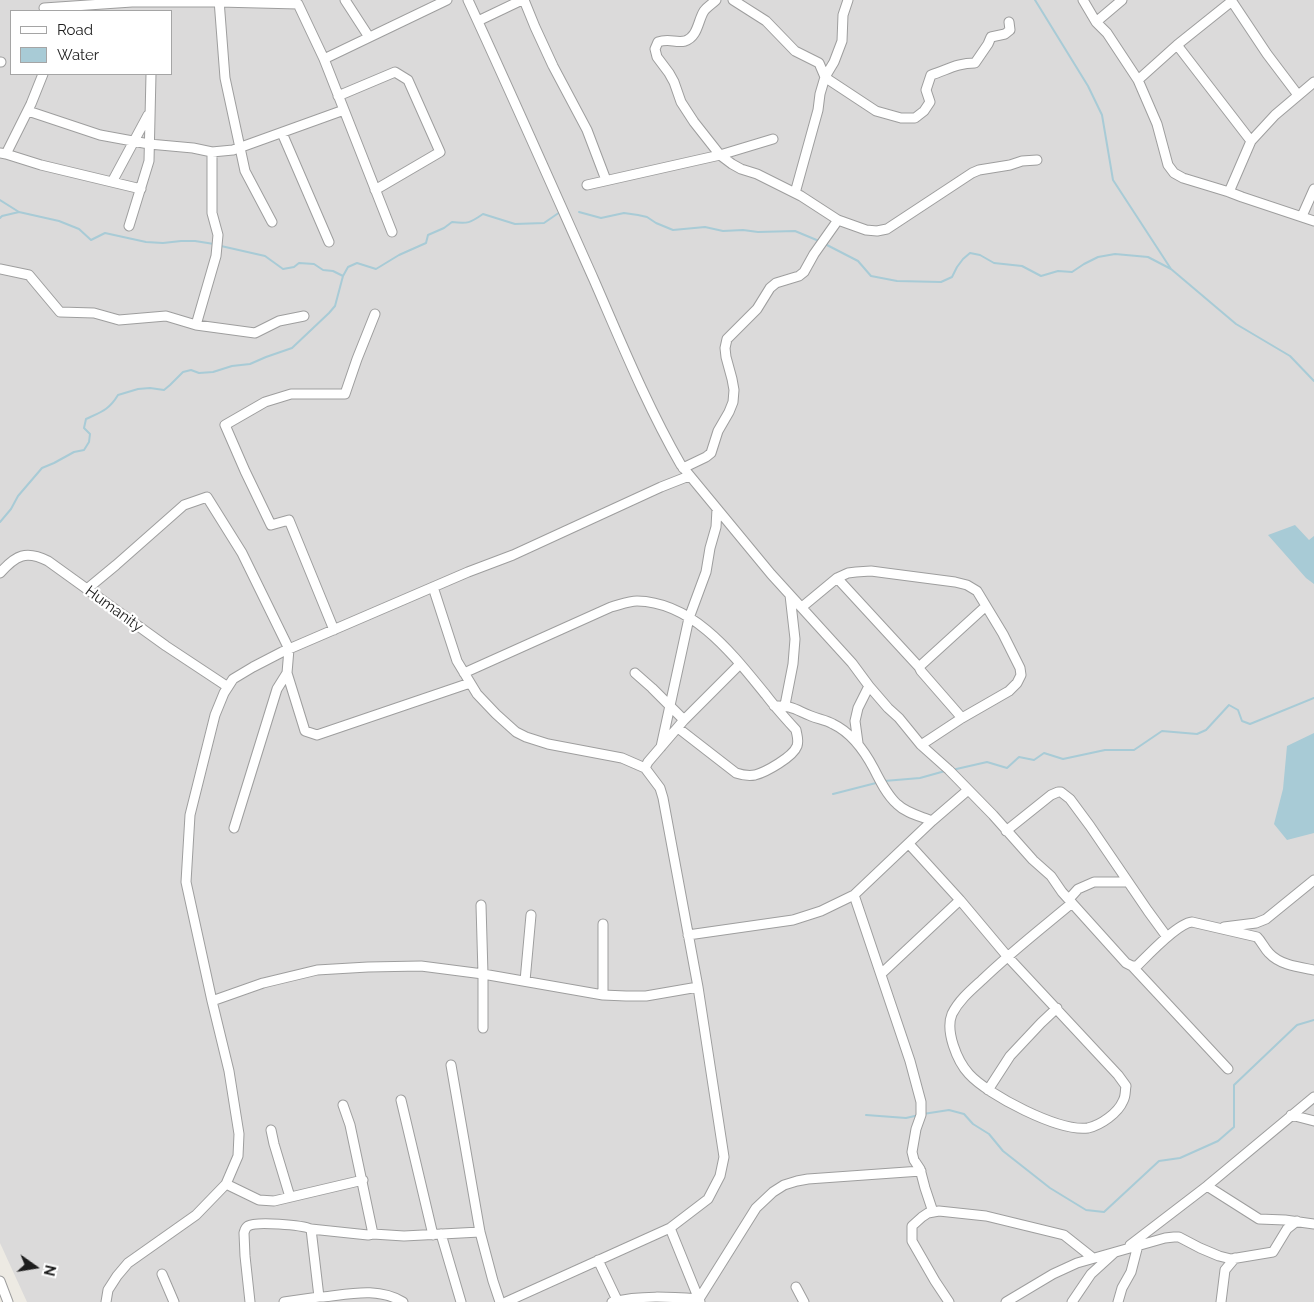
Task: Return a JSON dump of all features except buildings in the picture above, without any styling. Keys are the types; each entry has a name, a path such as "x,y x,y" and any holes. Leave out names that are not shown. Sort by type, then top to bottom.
{"street":[{"path":"345,0 369,37"},
{"path":"324,59 447,0"},
{"path":"468,0 499,65 640,384 683,468 790,596 852,663 869,686 921,745 949,770 1033,860 1051,876 1126,963 1132,966 1228,1069"},
{"path":"478,21 523,0 553,66 587,130 606,180"},
{"path":"716,0 704,12 690,39 685,41 665,39 658,42 655,49 657,57 674,82 681,102 720,155 732,164 795,193 822,208 838,220 854,224 866,230 877,231 887,229 972,173 1022,161 1037,160"},
{"path":"733,0 766,21 795,51 820,63 825,77 838,87 863,101 876,111 901,118 915,118 924,111 930,102 926,90 932,75 964,63 974,63 988,44 990,37 1005,34 1010,30 1009,22"},
{"path":"795,193 825,77 834,62 842,41 843,15 848,0"},
{"path":"1084,0 1096,22 1107,33 1138,80 1156,124 1168,165 1174,173 1182,178 1314,220"},
{"path":"1096,22 1122,0"},
{"path":"219,1 225,78 245,171 272,222"},
{"path":"44,6 132,2 155,4 219,1 299,2 324,59 392,232"},
{"path":"1138,80 1231,1 1298,95"},
{"path":"1178,45 1251,141"},
{"path":"338,96 395,72 408,80 440,152 375,190"},
{"path":"43,75 28,111 3,154 141,189"},
{"path":"130,226 149,161 151,75"},
{"path":"1229,192 1251,141 1275,115 1314,82"},
{"path":"28,111 100,135 134,142 193,148 212,152 240,148 344,110"},
{"path":"112,182 150,113"},
{"path":"282,133 329,242"},
{"path":"587,185 720,155 773,139"},
{"path":"196,325 216,256 218,235 212,213 212,152"},
{"path":"1302,216 1314,189"},
{"path":"683,468 711,453 718,431 729,412 734,390 726,357 727,339 757,309 770,288 776,283 799,276 804,272 838,220"},
{"path":"0,269 29,275 60,312 94,313 119,320 166,316 196,325 254,332 279,321 304,316"},
{"path":"334,630 289,520 271,526 225,425 265,402 291,394 345,394 375,314"},
{"path":"106,1302 108,1290 128,1263 196,1215 226,1184 238,1156 239,1134 229,1071 186,882 190,815 215,715 228,687 233,680 253,667 289,649 468,572 513,555 689,476"},
{"path":"87,589 184,505 207,497 242,553 289,649 287,673 305,731 317,735 470,683"},
{"path":"661,747 689,618 706,572 716,527 716,509"},
{"name":"Humanity","path":"0,572 17,557 26,554 39,556 166,646 228,687"},
{"path":"802,607 836,578 848,573 871,571 955,582 967,585 977,591 1020,668 1021,675 1017,683 1009,691 962,718 921,745"},
{"path":"836,578 919,667 921,672 962,718"},
{"path":"433,587 457,661 476,694 516,732 540,742 622,758 645,768 660,788 698,988 724,1157 720,1176 708,1199 670,1228 598,1260 525,1298 506,1302"},
{"path":"784,705 793,664 795,639 790,596"},
{"path":"464,673 611,607 635,601 652,602 696,621 712,634 796,730 797,747 778,764 755,775 744,776 736,773 678,728"},
{"path":"919,667 986,606"},
{"path":"645,768 684,720 740,664"},
{"path":"234,828 277,689 287,673"},
{"path":"634,673 684,720"},
{"path":"858,743 855,721 858,708 869,686"},
{"path":"774,706 784,705 834,724 858,743 880,782 897,804 904,810 932,821"},
{"path":"688,935 793,920 821,911 854,895 932,821 968,790"},
{"path":"1006,831 1051,795 1061,792 1070,798 1148,912 1168,937"},
{"path":"908,844 960,900 1007,956 1118,1075 1126,1086 1124,1100 1117,1110 1101,1123 1088,1128 1072,1128 1018,1106 988,1090 967,1073 958,1058 950,1032 952,1015 964,997 1007,956 1071,901 1078,889 1094,882 1128,882"},
{"path":"1218,928 1256,923 1266,919 1314,880"},
{"path":"854,895 910,1061 921,1102 921,1115 916,1129 912,1152 914,1160 921,1171 924,1188 933,1212"},
{"path":"881,974 960,900"},
{"path":"481,905 483,1028"},
{"path":"525,981 531,915"},
{"path":"1132,966 1137,966 1186,922 1192,922 1256,937 1262,942 1267,951 1281,962 1314,970"},
{"path":"603,924 603,995"},
{"path":"212,1001 263,983 317,970 368,967 422,966 483,974 603,995 646,996 698,988"},
{"path":"988,1090 1010,1056 1057,1008"},
{"path":"450,1065 480,1232 500,1302"},
{"path":"1126,1248 1207,1186 1314,1097"},
{"path":"401,1100 437,1235 461,1302"},
{"path":"343,1105 363,1180 373,1234"},
{"path":"1291,1115 1314,1121"},
{"path":"271,1130 290,1197"},
{"path":"699,1300 756,1208 773,1192 796,1181 808,1179 921,1171"},
{"path":"226,1184 259,1200 274,1201 363,1180"},
{"path":"1207,1186 1259,1219 1314,1224"},
{"path":"949,1302 912,1240 912,1226 928,1213 939,1211 986,1216 1056,1232 1064,1235 1093,1258"},
{"path":"1006,1302 1077,1263 1126,1248 1174,1237 1219,1256 1235,1258 1273,1252 1287,1229 1297,1222"},
{"path":"250,1302 245,1256 245,1230 248,1226 254,1224 280,1224 368,1235 404,1236 480,1232"},
{"path":"670,1228 699,1300"},
{"path":"311,1229 319,1297"},
{"path":"1118,1302 1122,1288 1131,1272 1138,1245"},
{"path":"1072,1302 1091,1274 1115,1252"},
{"path":"1221,1302 1225,1270 1235,1258"},
{"path":"598,1260 616,1302 662,1297 699,1300"},
{"path":"162,1274 174,1302"},
{"path":"0,1281 8,1302"},
{"path":"796,1287 804,1302"},
{"path":"284,1302 319,1297 339,1299 359,1293 392,1296 403,1302"}],"shaded area":[{"path":"0,0 1314,0 1314,1302 27,1302 0,1243"}],"water":[{"path":"1295,525 1309,540 1314,536 1314,584 1306,578 1268,535"},
{"path":"1314,733 1314,833 1287,840 1274,824 1283,789 1287,746"}],"waterway":[{"path":"1035,0 1088,86 1102,115 1113,180 1171,269 1236,324 1290,356 1314,381"},
{"path":"0,200 19,212"},
{"path":"0,218 19,212 59,221 79,229 91,240 105,233 146,242 195,241 214,244"},
{"path":"0,522 11,509 18,496 42,468 74,452 84,450 89,442 90,434 84,428 86,419 108,407 118,395 138,389 164,390 183,372 191,370 199,373 213,372 232,366 250,364 292,348 335,306 343,276 348,267 357,263 376,269 399,255 426,243 428,235 452,222 469,222 483,214 515,224 544,223 560,212"},
{"path":"579,212 601,218 624,213 638,215 647,217 673,230 705,227 723,231 795,231 819,241"},
{"path":"825,244 858,261 871,276 897,281 941,282 952,277 957,267 970,253 980,255 994,263 1022,266 1041,276 1058,271 1072,272 1098,257 1115,254 1148,257 1171,269"},
{"path":"221,246 265,256 283,269 294,267 299,263 314,264 323,270 333,271 343,276"},
{"path":"952,770 987,762 1007,768 1019,757 1034,760 1044,753 1063,759 1105,750 1134,750 1162,731 1197,734 1206,730 1229,705 1238,710 1242,721 1250,724 1314,698"},
{"path":"884,781 920,778 945,771"},
{"path":"833,794 876,783"},
{"path":"923,1114 949,1110 964,1114 973,1124 989,1134 1003,1151 1050,1188 1086,1210 1104,1212 1159,1161 1180,1158 1218,1141 1234,1127 1234,1085 1297,1025 1314,1020"},
{"path":"866,1115 906,1118 919,1115"}]}
